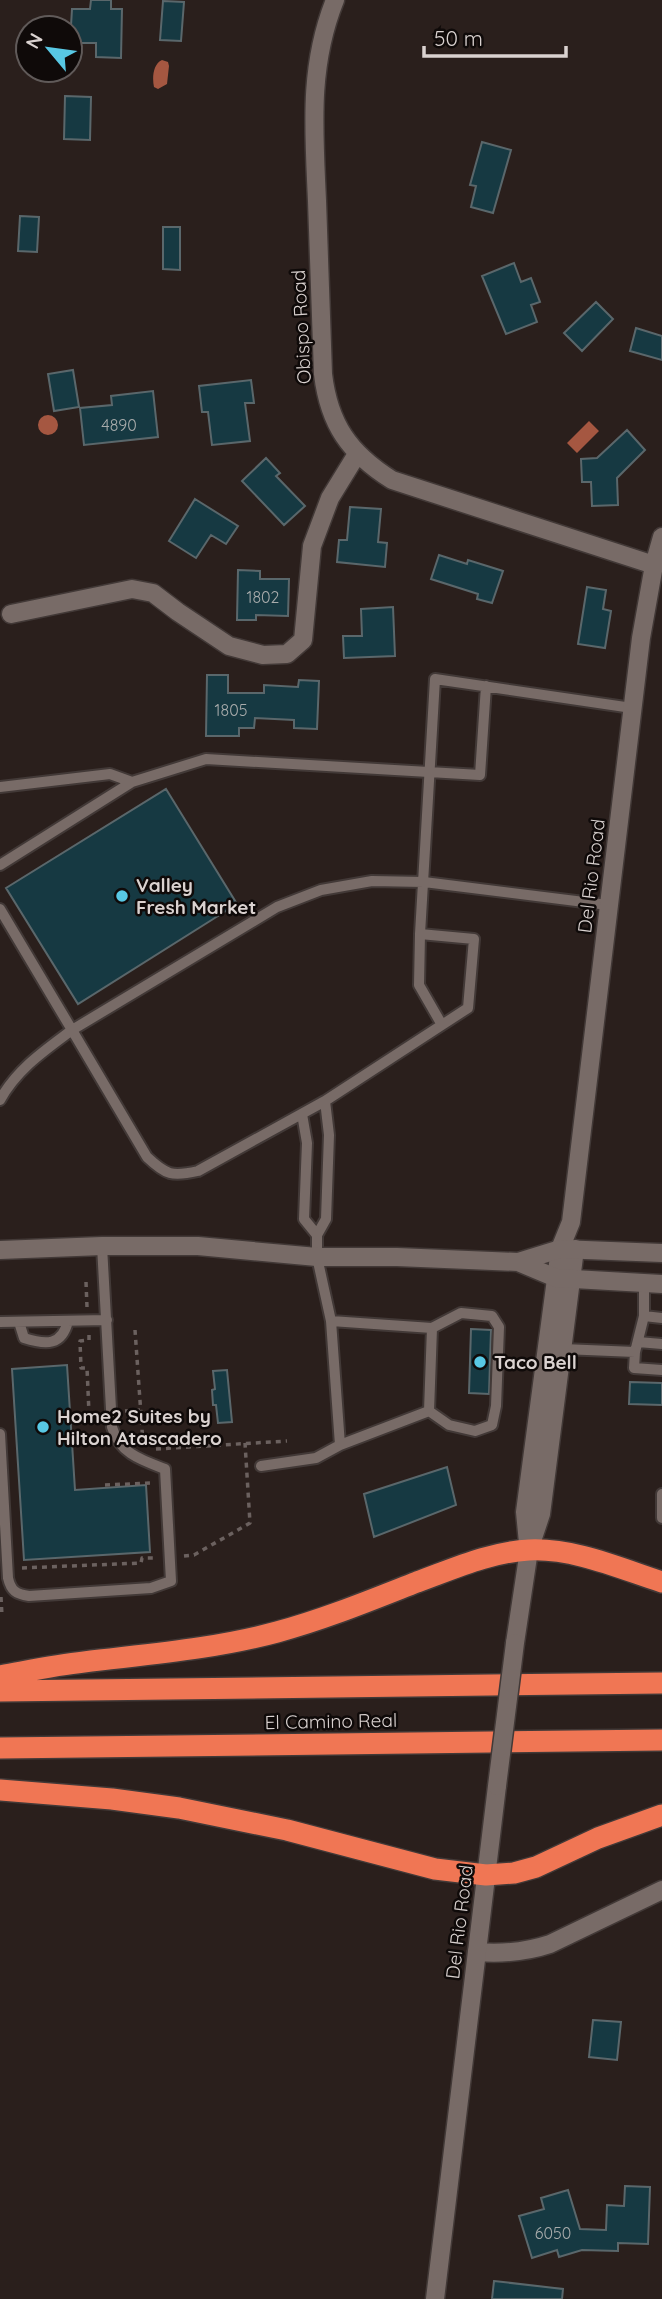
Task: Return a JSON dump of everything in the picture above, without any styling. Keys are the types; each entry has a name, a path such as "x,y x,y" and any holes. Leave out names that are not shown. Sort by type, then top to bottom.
{"highway":[{"path":"0,1676 81,1662 221,1645 277,1632 335,1614 497,1554 528,1550 557,1552 662,1582"},
{"name":"El Camino Real","path":"0,1691 662,1683"},
{"name":"El Camino Real","path":"0,1748 662,1740"},
{"path":"0,1790 112,1799 178,1808 311,1836 435,1869 486,1875 514,1873 536,1867 598,1838 662,1815"}],"street":[{"name":"Obispo Road","path":"335,0 322,35 315,78 314,110 323,374 333,418 357,454 392,480 654,565"},
{"path":"11,614 132,589 153,593 229,646 263,655 287,654 303,640 312,546 330,498 357,454"},
{"name":"Del Rio Road","path":"528,1550 525,1512 568,1249 643,626 662,537"},
{"path":"0,1250 102,1245 198,1246 317,1257 518,1262 564,1278 653,1283"},
{"path":"518,1262 568,1249 662,1252"},
{"name":"Del Rio Road","path":"435,2299 515,1643 528,1550 541,1514 563,1349 564,1278"},
{"path":"477,1952 514,1952 541,1947 662,1890"}],"lane":[{"path":"442,1025 418,985 435,679 632,708"},
{"path":"0,865 132,782 206,759 480,775 486,686"},
{"path":"0,787 110,774 132,782"},
{"path":"0,1100 10,1082 28,1063 72,1030 277,907 321,890 372,881 424,882 608,905"},
{"path":"0,909 147,1157 163,1172 180,1175 198,1171 325,1101 468,1008 474,939 420,934"},
{"path":"325,1101 330,1135 326,1219 317,1235 317,1257 331,1321 340,1445"},
{"path":"302,1114 307,1143 304,1219 317,1235"},
{"path":"0,1434 11,1589 19,1595 29,1597 151,1588 171,1581 165,1469 129,1454 116,1439 112,1427 102,1245"},
{"path":"653,1283 636,1347 634,1368 662,1370"},
{"path":"331,1321 432,1328 461,1313 492,1316 499,1327 496,1406 492,1425 475,1431 449,1425 429,1411"},
{"path":"644,1316 662,1318"},
{"path":"0,1322 107,1320"},
{"path":"19,1322 24,1338 37,1342 56,1341 65,1333 68,1321"},
{"path":"429,1411 432,1328"},
{"path":"563,1349 662,1344"},
{"path":"261,1466 316,1458 340,1445 429,1411"},
{"path":"662,1494 662,1518"}],"path":[{"path":"135,1330 143,1447 149,1449 287,1441"},
{"path":"8,1569 141,1563 142,1558 194,1556 250,1522 245,1443"},
{"path":"105,1485 152,1483 153,1495"},
{"path":"1,1593 2,1616"}],"shaded area":[{"path":"162,60 168,62 169,66 167,84 158,89 154,87 153,76 155,68"},
{"path":"48,415 55,418 58,425 55,432 48,435 41,432 38,425 41,418"},
{"path":"589,421 599,431 577,453 567,443"}],"building":[{"path":"91,0 111,0 111,9 122,9 121,58 96,57 96,43 84,43 84,14 72,14 72,9 90,9"},
{"path":"163,1 184,2 181,41 160,40"},
{"path":"65,96 91,97 90,140 64,139"},
{"path":"482,142 511,150 493,213 471,207 476,186 470,185"},
{"path":"20,216 39,217 37,252 18,251"},
{"path":"163,227 180,227 180,270 163,269"},
{"path":"514,263 521,282 531,278 540,302 531,305 537,322 506,334 482,276"},
{"path":"596,302 613,319 582,351 564,333"},
{"path":"636,328 662,336 662,360 630,351"},
{"path":"73,370 79,407 54,411 48,374"},
{"path":"251,380 254,403 245,403 250,441 212,445 208,412 202,412 199,386"},
{"path":"153,391 158,437 84,445 80,408 112,405 111,396"},
{"path":"627,430 645,450 617,478 618,505 592,506 591,482 582,482 581,459 597,458"},
{"path":"266,458 280,473 276,476 305,506 284,525 242,481"},
{"path":"195,499 238,526 226,544 211,535 196,558 169,541"},
{"path":"350,507 381,509 378,542 387,543 385,567 337,562 339,540 347,540"},
{"path":"439,555 467,564 468,560 503,571 492,603 477,599 478,594 431,579"},
{"path":"238,570 260,571 260,579 289,579 288,616 256,615 256,620 237,620"},
{"path":"587,587 606,590 603,609 611,611 605,648 578,644"},
{"path":"393,607 395,656 344,658 343,636 362,636 361,609"},
{"path":"207,675 228,675 228,693 264,693 264,685 298,687 299,680 319,681 317,729 294,728 294,720 255,718 254,728 239,728 239,736 206,736"},
{"name":"Valley Fresh Market","path":"166,789 237,904 78,1004 6,888"},
{"name":"Taco Bell","path":"471,1329 491,1330 489,1394 469,1393"},
{"name":"Home2 Suites by Hilton Atascadero","path":"67,1365 75,1490 146,1485 150,1552 24,1560 12,1369"},
{"path":"227,1370 232,1422 218,1423 216,1405 213,1405 213,1371"},
{"path":"630,1382 662,1383 662,1405 629,1404"},
{"path":"447,1467 456,1505 374,1537 364,1494"},
{"path":"593,2020 621,2022 617,2060 589,2057"},
{"path":"625,2186 650,2187 648,2244 618,2243 618,2251 582,2250 559,2257 557,2250 532,2258 519,2216 544,2209 541,2198 568,2190 580,2229 606,2230 607,2205 624,2206"},
{"path":"494,2281 563,2289 562,2299 492,2299"}],"place":[{"name":"Valley Fresh Market","path":"122,896"},
{"name":"Taco Bell","path":"480,1362"},
{"name":"Home2 Suites by Hilton Atascadero","path":"43,1427"}]}
